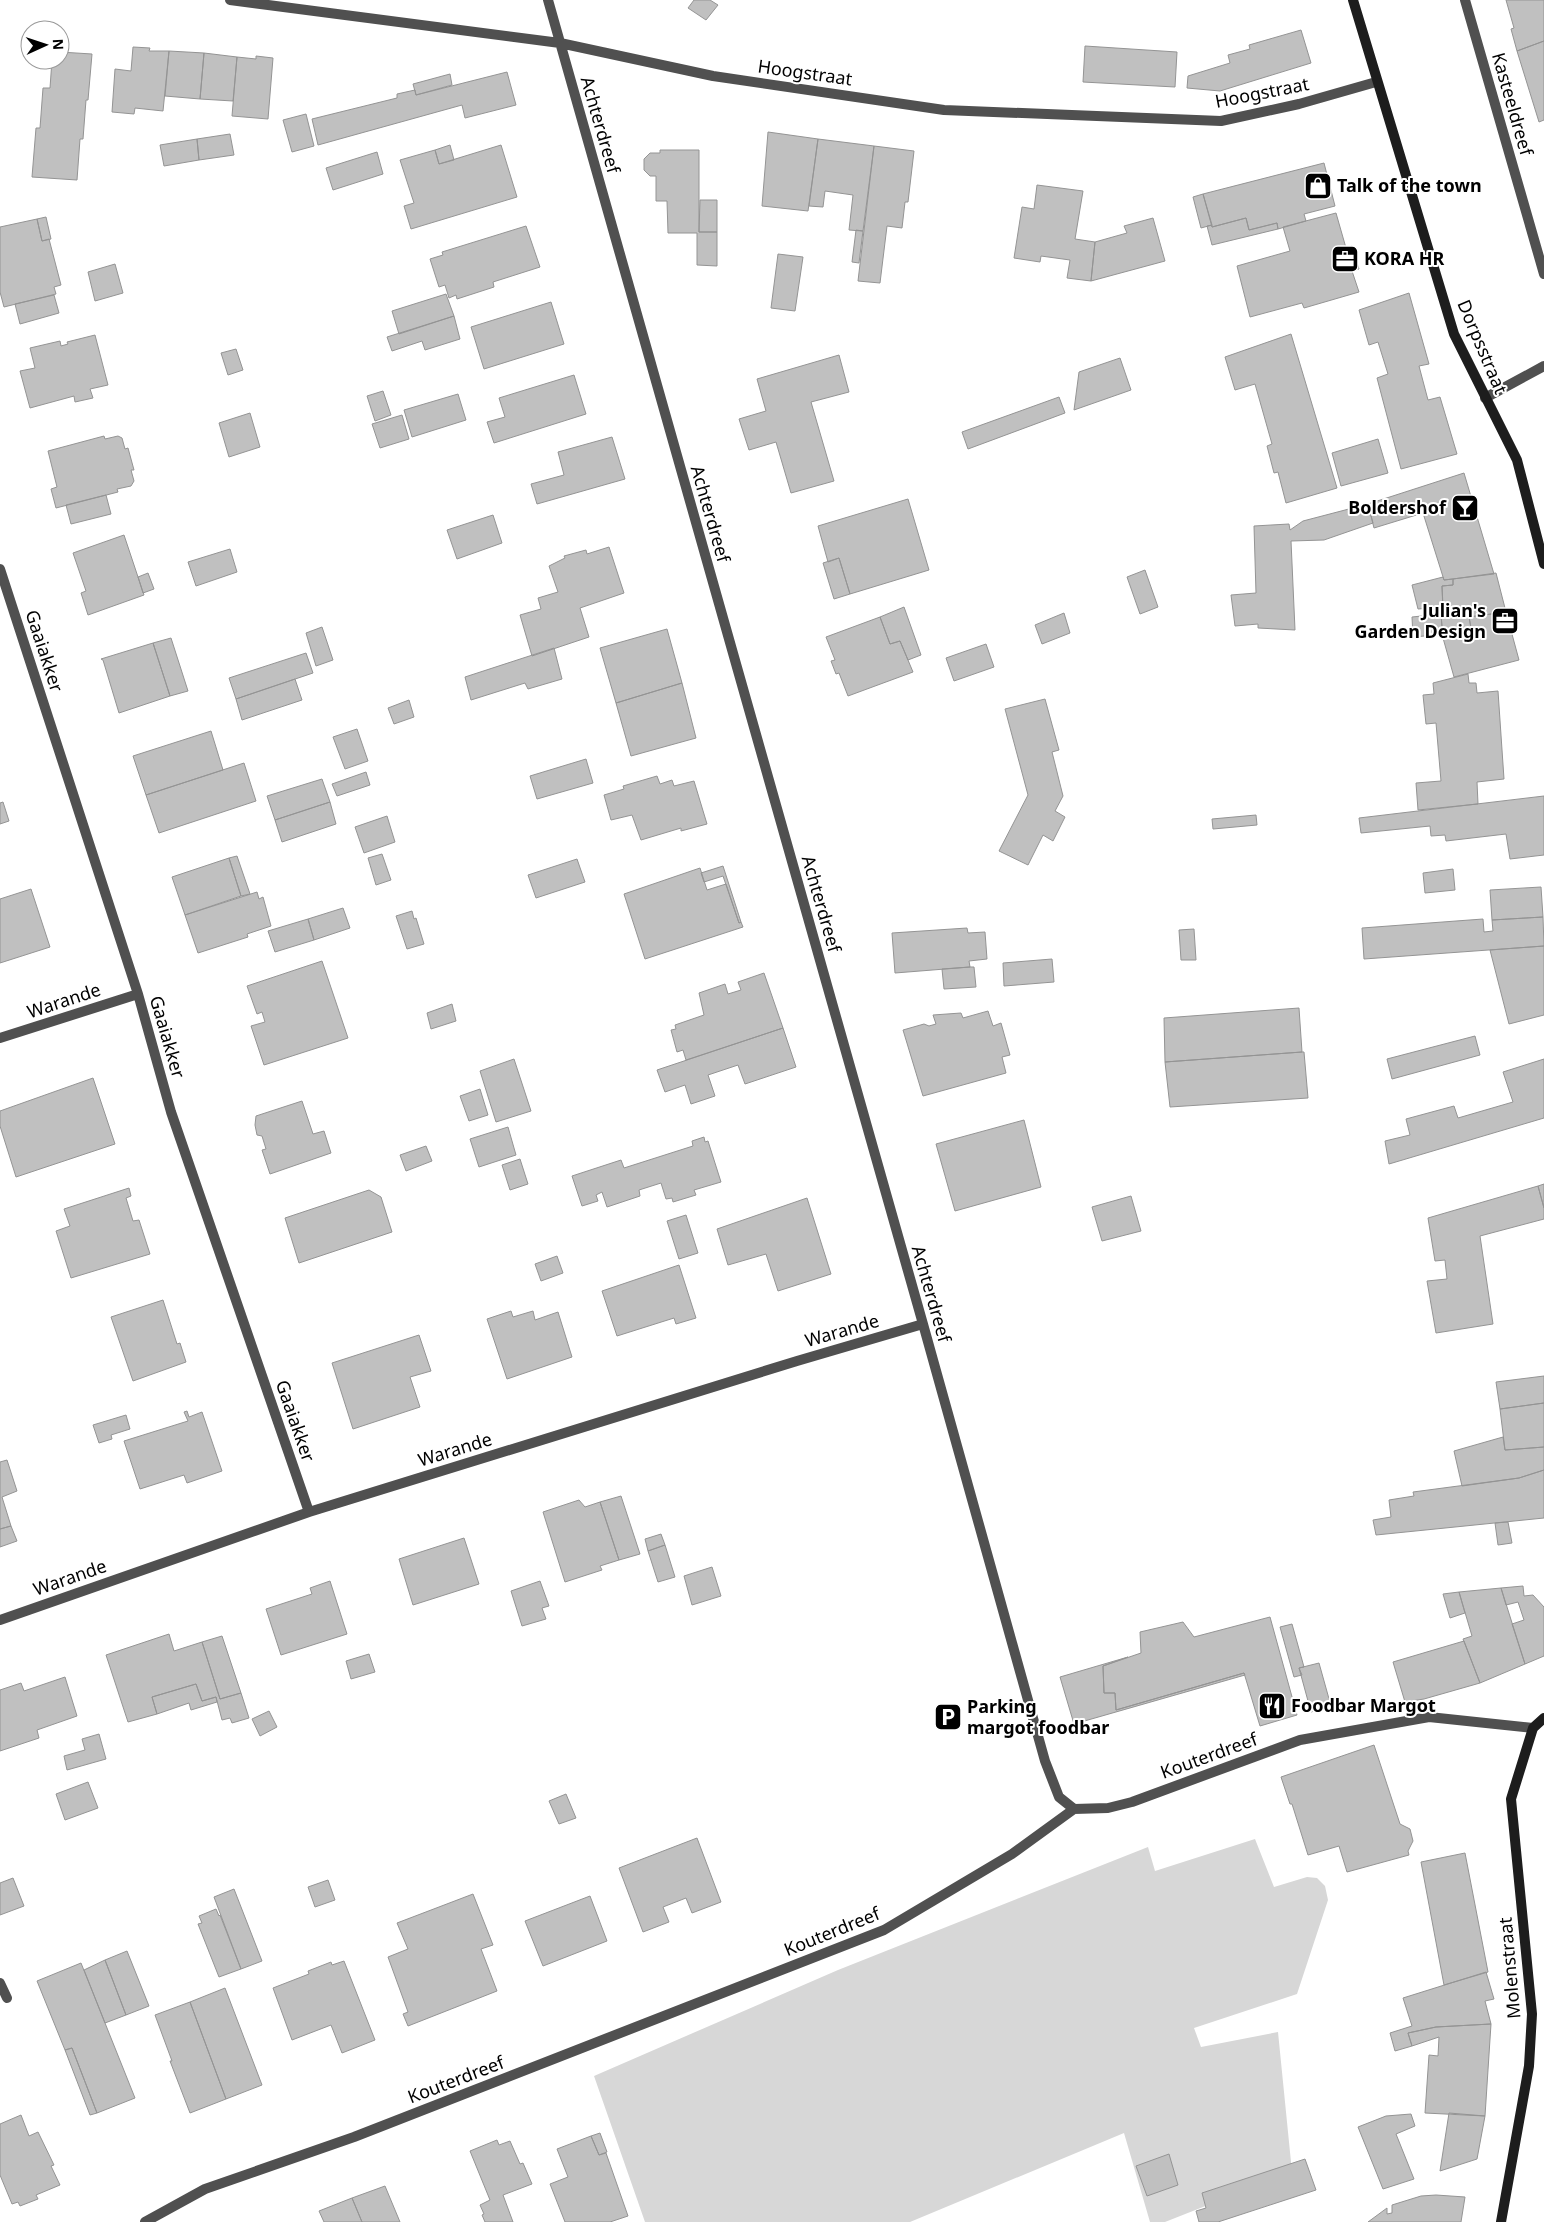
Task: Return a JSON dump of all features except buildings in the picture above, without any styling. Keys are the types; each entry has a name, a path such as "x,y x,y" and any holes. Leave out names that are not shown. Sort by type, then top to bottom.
{"street":[{"name":"Hoogstraat","path":"230,0 560,43 713,76 944,110 1221,121 1299,104 1376,82"},
{"name":"Achterdreef","path":"548,0 1045,1761 1059,1797 1074,1809"},
{"path":"1353,0 1376,82"},
{"name":"Kasteeldreef","path":"1465,0 1544,274"},
{"name":"Dorpsstraat","path":"1376,82 1454,334 1517,460 1544,564"},
{"path":"1485,398 1544,366"},
{"name":"Gaaiakker","path":"0,569 138,994 171,1112 309,1512"},
{"name":"Warande","path":"0,1038 138,994"},
{"name":"Warande","path":"0,1620 309,1512 797,1361 923,1324"},
{"name":"Kouterdreef","path":"145,2222 205,2190 354,2137 884,1930 1012,1854 1074,1809 1108,1808 1132,1802 1300,1740 1429,1717 1533,1728"},
{"path":"1533,1728 1544,1718"},
{"name":"Molenstraat","path":"1501,2222 1529,2066 1532,2014 1511,1799 1533,1728"},
{"path":"0,1983 7,1998"}],"shaded area":[{"path":"1255,1839 1274,1887 1307,1877 1317,1878 1325,1886 1328,1900 1297,1994 1194,2028 1201,2047 1278,2032 1292,2172 1165,2222 1150,2222 1124,2133 910,2222 645,2222 594,2076 838,1970 1148,1847 1155,1871"}],"place":[{"name":"Talk of the town","path":"1318,186"},
{"name":"KORA HR","path":"1345,259"},
{"name":"Boldershof","path":"1465,508"},
{"name":"Julian's Garden Design","path":"1505,621"},
{"name":"Foodbar Margot","path":"1272,1706"},
{"name":"Parking margot foodbar","path":"948,1717"}]}
